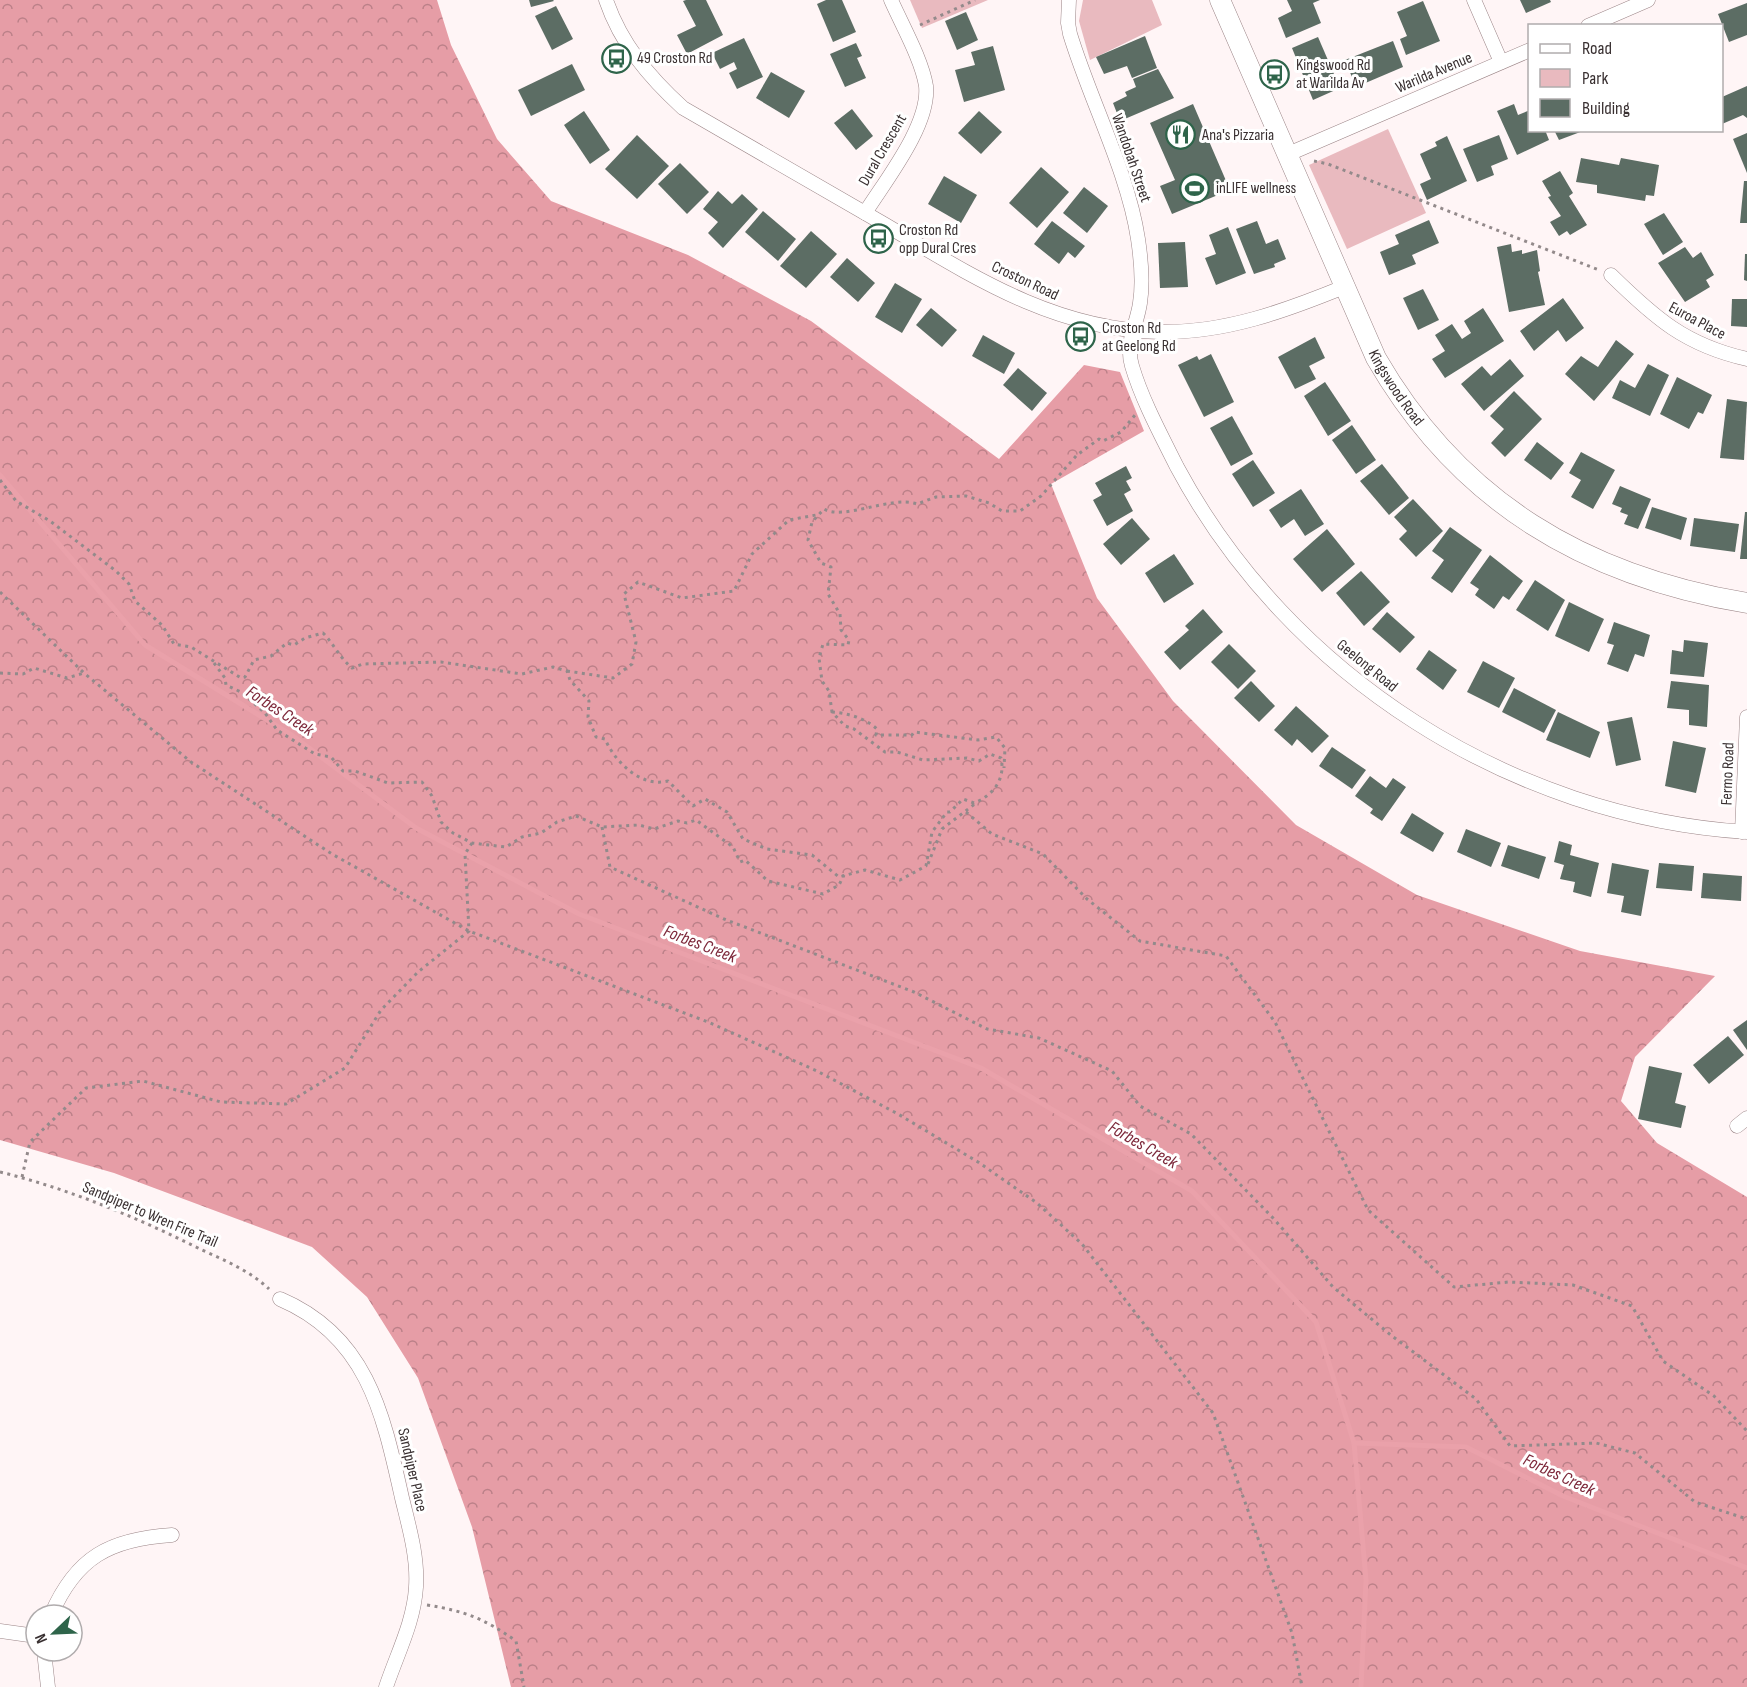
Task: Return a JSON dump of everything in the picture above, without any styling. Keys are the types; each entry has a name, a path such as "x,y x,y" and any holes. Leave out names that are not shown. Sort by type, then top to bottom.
{"street":[{"name":"Croston Road","path":"606,0 617,29 631,51 653,78 683,108 1022,302 1074,319 1131,330 1191,331 1251,320 1297,306 1344,286"},
{"name":"Dural Crescent","path":"865,213 921,121 925,102 926,86 891,0"},
{"name":"Wandobah Street","path":"1069,0 1070,34 1113,154 1138,238 1141,301 1131,330"},
{"name":"Kingswood Road","path":"1220,0 1376,357 1404,403 1434,441 1468,476 1508,508 1543,533 1591,559 1670,588 1747,603"},
{"path":"1474,0 1501,62"},
{"path":"1593,24 1648,0"},
{"name":"Warilda Avenue","path":"1286,155 1528,51"},
{"name":"Euroa Place","path":"1611,275 1650,314 1673,330 1724,353 1747,359"},
{"name":"Geelong Road","path":"1131,330 1131,363 1148,405 1190,489 1236,558 1297,628 1384,702 1454,746 1508,773 1595,807 1663,823 1745,832"},
{"name":"Fermo Road","path":"1745,832 1747,717"},
{"name":"Sandpiper Place","path":"280,1299 302,1308 323,1322 341,1340 372,1390 390,1444 417,1571 414,1603 408,1628 386,1687"},
{"path":"57,1603 72,1576 86,1562 109,1547 140,1537 172,1535"},
{"path":"0,1632 24,1635"},
{"path":"45,1663 48,1687"}],"path":[{"path":"905,32 975,0"},
{"path":"1286,155 1328,164 1611,275"},
{"path":"1002,771 1001,758 990,754 979,761 967,758 923,760 897,752 885,752 854,729 844,726 832,712 829,691 822,681 821,651 823,644 848,645 849,640 842,630 840,614 828,594 831,567 821,563 808,540 817,515 824,509 835,512 905,500 917,504 936,498 966,496 989,503 1002,511 1020,511 1041,496 1077,455 1099,439 1102,441 1115,436 1125,423 1148,405"},
{"path":"0,480 16,501 50,521 116,571 129,584 135,601 162,625 174,644 191,647 217,666 226,685 241,693 265,713 277,729 315,754 331,757 343,771 355,771 388,783 422,782 432,796 441,822 453,834 472,843 506,848 522,837 541,832 557,822 576,816 602,827 639,825 654,829 678,821 687,823 696,820 733,848 740,862 745,860 774,884 823,894 839,885 844,875"},
{"path":"210,661 241,678 245,677 254,660 271,656 286,644 294,645 305,638 323,633 332,642 341,658 352,668 363,664 441,662 522,674 553,667 613,678 632,664 636,642 624,594 638,582 682,598 734,591 752,554 789,520 817,515"},
{"path":"0,592 84,673 191,762 332,854 469,931 708,1022 817,1071 898,1114 978,1162 1045,1209 1082,1244 1213,1413 1292,1633 1302,1687"},
{"path":"0,672 23,674 34,668 67,678 84,673"},
{"path":"567,671 570,680 589,701 588,717 596,737 605,739 613,756 638,777 656,784 668,781 693,806 705,799 727,812 743,839 767,849 812,855 839,876 865,870 900,880 926,866 942,829 994,791 1006,761 1005,748 996,737 978,740 914,732 912,735 881,737 876,735 877,729 865,720 844,713 832,712"},
{"path":"926,866 932,832 942,817 963,799 977,802"},
{"path":"966,812 992,834 1043,854 1087,899 1140,941 1226,956 1275,1022 1321,1110 1368,1210 1454,1287 1509,1282 1573,1285 1632,1306 1663,1361 1714,1396 1747,1431"},
{"path":"602,827 610,867 724,919 914,992 987,1029 1039,1038 1113,1071 1140,1106 1191,1134 1274,1219 1333,1287 1392,1336 1476,1399 1510,1446 1596,1443 1635,1453 1695,1502 1747,1519"},
{"path":"469,931 465,854 472,843"},
{"path":"22,1178 30,1142 86,1088 142,1081 221,1102 286,1104 345,1068 381,1010 418,972 469,931"},
{"name":"Sandpiper to Wren Fire Trail","path":"0,1172 153,1226 255,1275 280,1299"},
{"path":"414,1603 468,1613 487,1621 516,1641 524,1687"}],"green space":[{"path":"0,0 437,0 451,45 497,139 551,201 688,255 811,321 999,459 1084,365 1120,372 1144,431 1051,484 1097,598 1173,701 1296,825 1417,895 1580,951 1715,976 1635,1057 1621,1101 1657,1143 1747,1197 1747,1687 511,1687 472,1527 418,1378 367,1297 312,1247 114,1173 0,1140"},
{"path":"910,0 988,0 922,28"},
{"path":"1083,0 1152,0 1162,25 1090,60 1079,21"},
{"path":"1388,129 1426,213 1347,249 1309,165"}],"building":[{"path":"529,0 553,0 554,1 531,7"},
{"path":"706,0 723,35 687,54 677,35 696,26 683,1"},
{"path":"826,0 842,0 856,32 833,42 817,4"},
{"path":"1287,0 1320,0 1313,3 1321,23 1286,38 1278,18 1292,11"},
{"path":"1520,0 1550,0 1551,2 1526,13"},
{"path":"1423,1 1440,41 1406,55 1400,39 1407,36 1397,12"},
{"path":"1747,3 1747,35 1729,42 1718,14"},
{"path":"556,6 573,39 552,50 535,16"},
{"path":"966,12 978,40 957,50 945,21"},
{"path":"1145,36 1157,68 1132,78 1127,66 1104,74 1096,57"},
{"path":"1318,37 1340,88 1313,100 1292,48"},
{"path":"744,38 763,77 737,89 729,73 737,69 734,62 720,69 712,53"},
{"path":"1393,41 1403,67 1356,87 1345,60"},
{"path":"856,43 862,56 857,58 866,78 845,87 830,54"},
{"path":"993,46 1005,90 964,102 955,70 975,65 971,52"},
{"path":"572,64 585,90 531,116 518,90"},
{"path":"1158,69 1174,98 1120,121 1113,103 1127,96 1125,92 1136,87 1133,79"},
{"path":"771,72 805,91 789,118 756,98"},
{"path":"1747,86 1747,118 1743,115 1723,124 1723,97"},
{"path":"1193,104 1230,190 1172,214 1160,186 1175,180 1150,123"},
{"path":"1514,104 1518,115 1528,111 1528,132 1546,132 1549,140 1517,155 1497,111"},
{"path":"852,109 873,136 856,150 834,123"},
{"path":"584,111 610,150 590,164 564,125"},
{"path":"979,111 1002,132 981,154 958,133"},
{"path":"1555,132 1580,132 1559,140"},
{"path":"1747,133 1747,173 1733,139"},
{"path":"637,135 669,166 637,199 605,169"},
{"path":"1499,135 1508,159 1491,166 1494,175 1477,182 1463,149"},
{"path":"1447,136 1467,181 1427,200 1420,184 1431,179 1420,154 1437,146 1435,142"},
{"path":"1581,158 1619,165 1621,158 1659,165 1654,196 1646,195 1645,201 1597,193 1597,185 1576,182"},
{"path":"680,163 709,192 687,214 658,184"},
{"path":"1041,167 1069,192 1037,228 1009,203"},
{"path":"1560,171 1573,193 1569,196 1587,225 1570,235 1567,231 1559,236 1550,222 1561,216 1548,197 1551,196 1542,181"},
{"path":"944,176 977,195 961,223 928,204"},
{"path":"1744,181 1747,181 1747,223 1740,223"},
{"path":"1084,187 1108,206 1087,233 1063,213"},
{"path":"718,191 732,204 742,194 758,209 723,248 708,233 718,222 703,209"},
{"path":"763,211 796,239 778,261 745,232"},
{"path":"1664,213 1683,242 1663,255 1644,224"},
{"path":"1429,220 1439,243 1412,255 1416,264 1389,275 1380,252 1399,244 1395,235"},
{"path":"1052,221 1085,246 1075,258 1068,252 1059,264 1034,244"},
{"path":"1257,221 1266,244 1278,239 1286,259 1274,264 1275,267 1254,274 1236,229"},
{"path":"1228,227 1246,273 1216,285 1205,258 1216,254 1209,235"},
{"path":"811,231 837,254 806,288 780,266"},
{"path":"1185,242 1188,287 1160,288 1158,243"},
{"path":"1511,244 1512,252 1522,250 1522,254 1537,250 1540,271 1538,272 1545,305 1509,312 1497,247"},
{"path":"1685,247 1693,258 1701,252 1714,275 1706,280 1710,287 1685,302 1658,263"},
{"path":"1745,254 1747,254 1747,281 1744,280"},
{"path":"847,258 875,283 858,302 830,277"},
{"path":"895,283 922,299 902,333 875,317"},
{"path":"1423,289 1439,320 1418,330 1403,298"},
{"path":"1563,298 1584,328 1566,342 1558,330 1534,351 1520,331"},
{"path":"1732,299 1747,299 1747,327 1731,326"},
{"path":"931,308 957,330 942,347 916,325"},
{"path":"1483,308 1504,341 1445,378 1432,359 1445,351 1435,335 1452,324 1462,339 1471,333 1464,321"},
{"path":"983,335 1015,353 1004,374 972,356"},
{"path":"1315,337 1325,358 1309,366 1316,379 1295,389 1278,357"},
{"path":"1616,340 1634,354 1594,401 1565,374 1581,356 1598,367"},
{"path":"1211,354 1234,402 1204,417 1178,365 1197,356 1199,360"},
{"path":"1510,359 1524,376 1484,411 1461,384 1482,366 1491,376"},
{"path":"1648,364 1669,375 1650,416 1612,398 1620,380 1635,388"},
{"path":"1018,368 1047,393 1032,411 1003,385"},
{"path":"1677,377 1712,395 1703,414 1698,412 1689,429 1660,414"},
{"path":"1325,382 1351,421 1328,436 1304,396"},
{"path":"1514,391 1542,419 1505,457 1491,443 1504,429 1490,416"},
{"path":"1727,399 1747,402 1744,460 1720,458"},
{"path":"1232,416 1253,454 1231,466 1210,428"},
{"path":"1352,425 1376,460 1356,474 1332,440"},
{"path":"1537,442 1564,463 1551,480 1524,460"},
{"path":"1581,452 1615,470 1593,509 1571,497 1581,480 1569,473"},
{"path":"1253,460 1275,493 1253,507 1232,474"},
{"path":"1382,464 1409,498 1389,515 1360,481"},
{"path":"1126,466 1132,478 1126,481 1131,490 1124,494 1133,511 1107,526 1093,500 1102,495 1095,483"},
{"path":"1620,486 1651,499 1638,529 1624,524 1628,515 1620,512 1622,508 1612,504"},
{"path":"1301,489 1324,524 1305,536 1294,519 1281,528 1269,510"},
{"path":"1413,499 1443,531 1416,557 1399,539 1407,531 1394,517"},
{"path":"1652,507 1687,518 1681,540 1645,528"},
{"path":"1745,512 1747,512 1747,559 1740,559"},
{"path":"1132,518 1150,539 1121,565 1103,544"},
{"path":"1694,518 1739,524 1735,552 1690,546"},
{"path":"1450,527 1482,550 1452,593 1431,578 1444,560 1432,551"},
{"path":"1327,529 1355,564 1322,592 1293,559"},
{"path":"1174,554 1194,584 1164,603 1145,573"},
{"path":"1490,555 1523,581 1509,600 1503,596 1494,609 1475,595 1479,589 1470,583"},
{"path":"1361,571 1390,602 1364,626 1336,593"},
{"path":"1535,580 1565,600 1548,631 1516,610"},
{"path":"1569,602 1604,619 1589,652 1555,636"},
{"path":"1203,609 1223,632 1180,670 1164,652 1189,630 1185,626"},
{"path":"1387,612 1415,637 1400,653 1372,629"},
{"path":"1614,622 1650,635 1644,657 1635,654 1628,672 1607,664 1614,645 1607,643"},
{"path":"1684,640 1708,643 1704,677 1670,674 1672,650 1683,652"},
{"path":"1229,644 1256,671 1238,689 1211,662"},
{"path":"1429,650 1457,670 1443,690 1416,669"},
{"path":"1483,661 1515,678 1499,708 1467,692"},
{"path":"1251,681 1275,706 1259,722 1234,698"},
{"path":"1671,681 1709,685 1707,727 1689,725 1689,710 1667,708"},
{"path":"1514,688 1556,710 1544,733 1502,712"},
{"path":"1296,706 1329,736 1312,753 1297,739 1292,746 1274,730"},
{"path":"1558,712 1600,732 1590,758 1546,740"},
{"path":"1632,717 1641,760 1616,766 1607,722"},
{"path":"1673,741 1706,748 1696,793 1665,786"},
{"path":"1332,747 1366,770 1352,789 1319,766"},
{"path":"1370,776 1386,788 1393,778 1406,787 1382,821 1370,813 1373,809 1355,796"},
{"path":"1412,813 1444,833 1433,852 1400,833"},
{"path":"1466,829 1501,843 1491,867 1457,852"},
{"path":"1559,841 1572,845 1570,855 1599,863 1591,897 1573,892 1575,882 1560,879 1564,865 1554,862"},
{"path":"1508,845 1546,857 1539,879 1501,866"},
{"path":"1612,863 1649,870 1641,916 1621,912 1624,896 1607,893"},
{"path":"1659,863 1694,866 1692,891 1656,888"},
{"path":"1703,873 1742,876 1741,901 1701,898"},
{"path":"1747,1020 1747,1050 1733,1030"},
{"path":"1728,1036 1744,1055 1709,1084 1693,1065"},
{"path":"1649,1066 1682,1073 1675,1103 1686,1106 1681,1128 1638,1119"}],"waterway":[{"name":"Forbes Creek","path":"0,475 145,645 293,736 416,828 579,914 981,1068 1192,1191 1316,1322 1354,1443 1366,1580 1361,1687"},
{"name":"Forbes Creek","path":"1354,1443 1466,1447 1563,1496 1747,1568"}],"place":[{"name":"49 Croston Rd","path":"616,58"},
{"name":"Kingswood Rd at Warilda Av","path":"1275,74"},
{"name":"Ana's Pizzaria","path":"1181,135"},
{"name":"inLIFE wellness","path":"1195,188"},
{"name":"Croston Rd opp Dural Cres","path":"878,239"},
{"name":"Croston Rd at Geelong Rd","path":"1081,337"}]}
